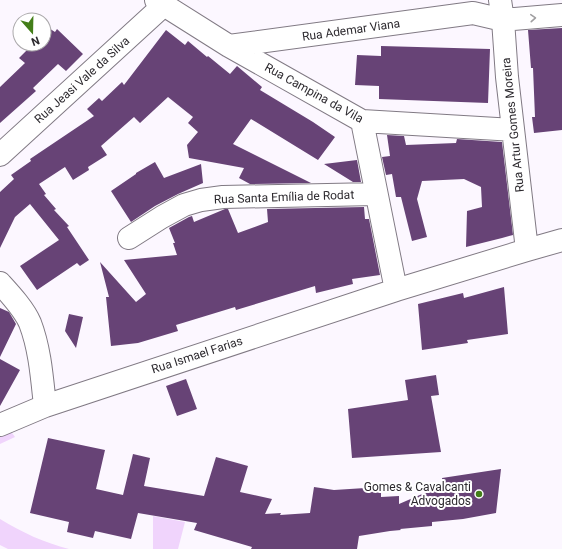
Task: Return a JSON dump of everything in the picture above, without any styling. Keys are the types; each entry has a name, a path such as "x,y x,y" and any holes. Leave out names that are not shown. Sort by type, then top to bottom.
{"street":[{"name":"Rua Ademar Viana","path":"473,13 495,0"},
{"name":"Rua Campina da Vila","path":"160,3 229,46 362,122 513,130"},
{"name":"Rua Jeasi Vale da Silva","path":"0,155 160,3"},
{"name":"Rua Ademar Viana","path":"229,46 502,10 562,15"},
{"name":"Rua Artur Gomes Moreira","path":"502,10 507,77 527,250"},
{"path":"362,122 396,290"},
{"name":"Rua Santa Emília de Rodat","path":"129,238 184,205 201,200 223,197 376,194"},
{"name":"Rua Ismael Farias","path":"0,424 44,406 396,290 562,240"},
{"path":"0,282 16,300 29,322 40,361 44,406"}],"shaded area":[{"path":"0,429 7,430 15,437 0,444"},
{"path":"153,516 185,522 178,549 153,549"},
{"path":"0,519 33,537 69,549 8,549 0,545"}],"building":[{"path":"562,28 562,130 534,133 532,117 535,117 533,68 531,68 528,30"},
{"path":"57,29 83,54 66,71 58,64 33,88 36,91 0,123 0,87 25,63 19,58 25,52 52,52 52,30 55,32"},
{"path":"166,30 185,45 188,41 230,74 237,66 262,87 260,90 335,137 318,160 251,119 233,144 311,183 250,184 239,178 244,168 189,158 187,145 198,132 188,123 193,117 168,97 140,123 134,117 101,146 107,155 88,167 89,170 73,180 65,167 39,184 46,194 44,195 56,209 54,210 69,226 67,227 89,260 80,266 77,263 37,290 20,266 59,240 30,204 15,217 0,248 0,192 14,179 11,175 31,161 30,159 94,116 87,109 99,98 102,101 122,82 124,85"},
{"path":"381,46 490,49 488,103 379,99 379,86 355,85 357,55 381,56"},
{"path":"387,135 404,136 406,145 456,143 457,139 502,142 513,235 466,247 467,211 482,207 481,187 464,179 422,181 417,199 427,237 412,241 401,197 396,197 392,174 386,175 382,157 390,156"},
{"path":"357,160 361,182 353,182 324,164"},
{"path":"155,162 164,178 201,164 203,183 155,206 131,222 111,191 136,173"},
{"path":"364,207 365,219 369,219 380,275 352,279 353,284 316,293 315,286 236,310 235,307 176,325 178,331 138,343 111,346 106,297 109,297 100,262 136,302 146,294 124,260 177,255 173,243 175,243 169,228 189,217 192,216 194,222 228,209 238,233 268,222 267,209"},
{"path":"504,287 508,334 467,340 468,343 422,350 418,304 463,293 464,298"},
{"path":"0,308 9,312 16,324 0,357"},
{"path":"69,314 83,317 76,348 65,331"},
{"path":"0,359 20,370 0,406"},
{"path":"436,375 439,395 431,396 441,452 352,458 348,409 408,400 405,380"},
{"path":"186,379 197,409 177,416 166,386"},
{"path":"48,438 105,450 96,489 123,495 133,454 150,458 144,486 204,496 216,457 248,466 240,492 272,499 265,514 281,513 280,515 310,513 314,487 334,490 381,487 381,497 399,496 399,504 443,485 442,478 501,469 496,513 463,519 432,522 432,526 400,529 401,530 359,536 357,549 251,549 252,547 194,530 197,523 138,513 131,539 95,531 93,538 67,532 69,522 30,513"}],"place":[{"name":"Gomes & Cavalcanti Advogados","path":"479,494"}]}
